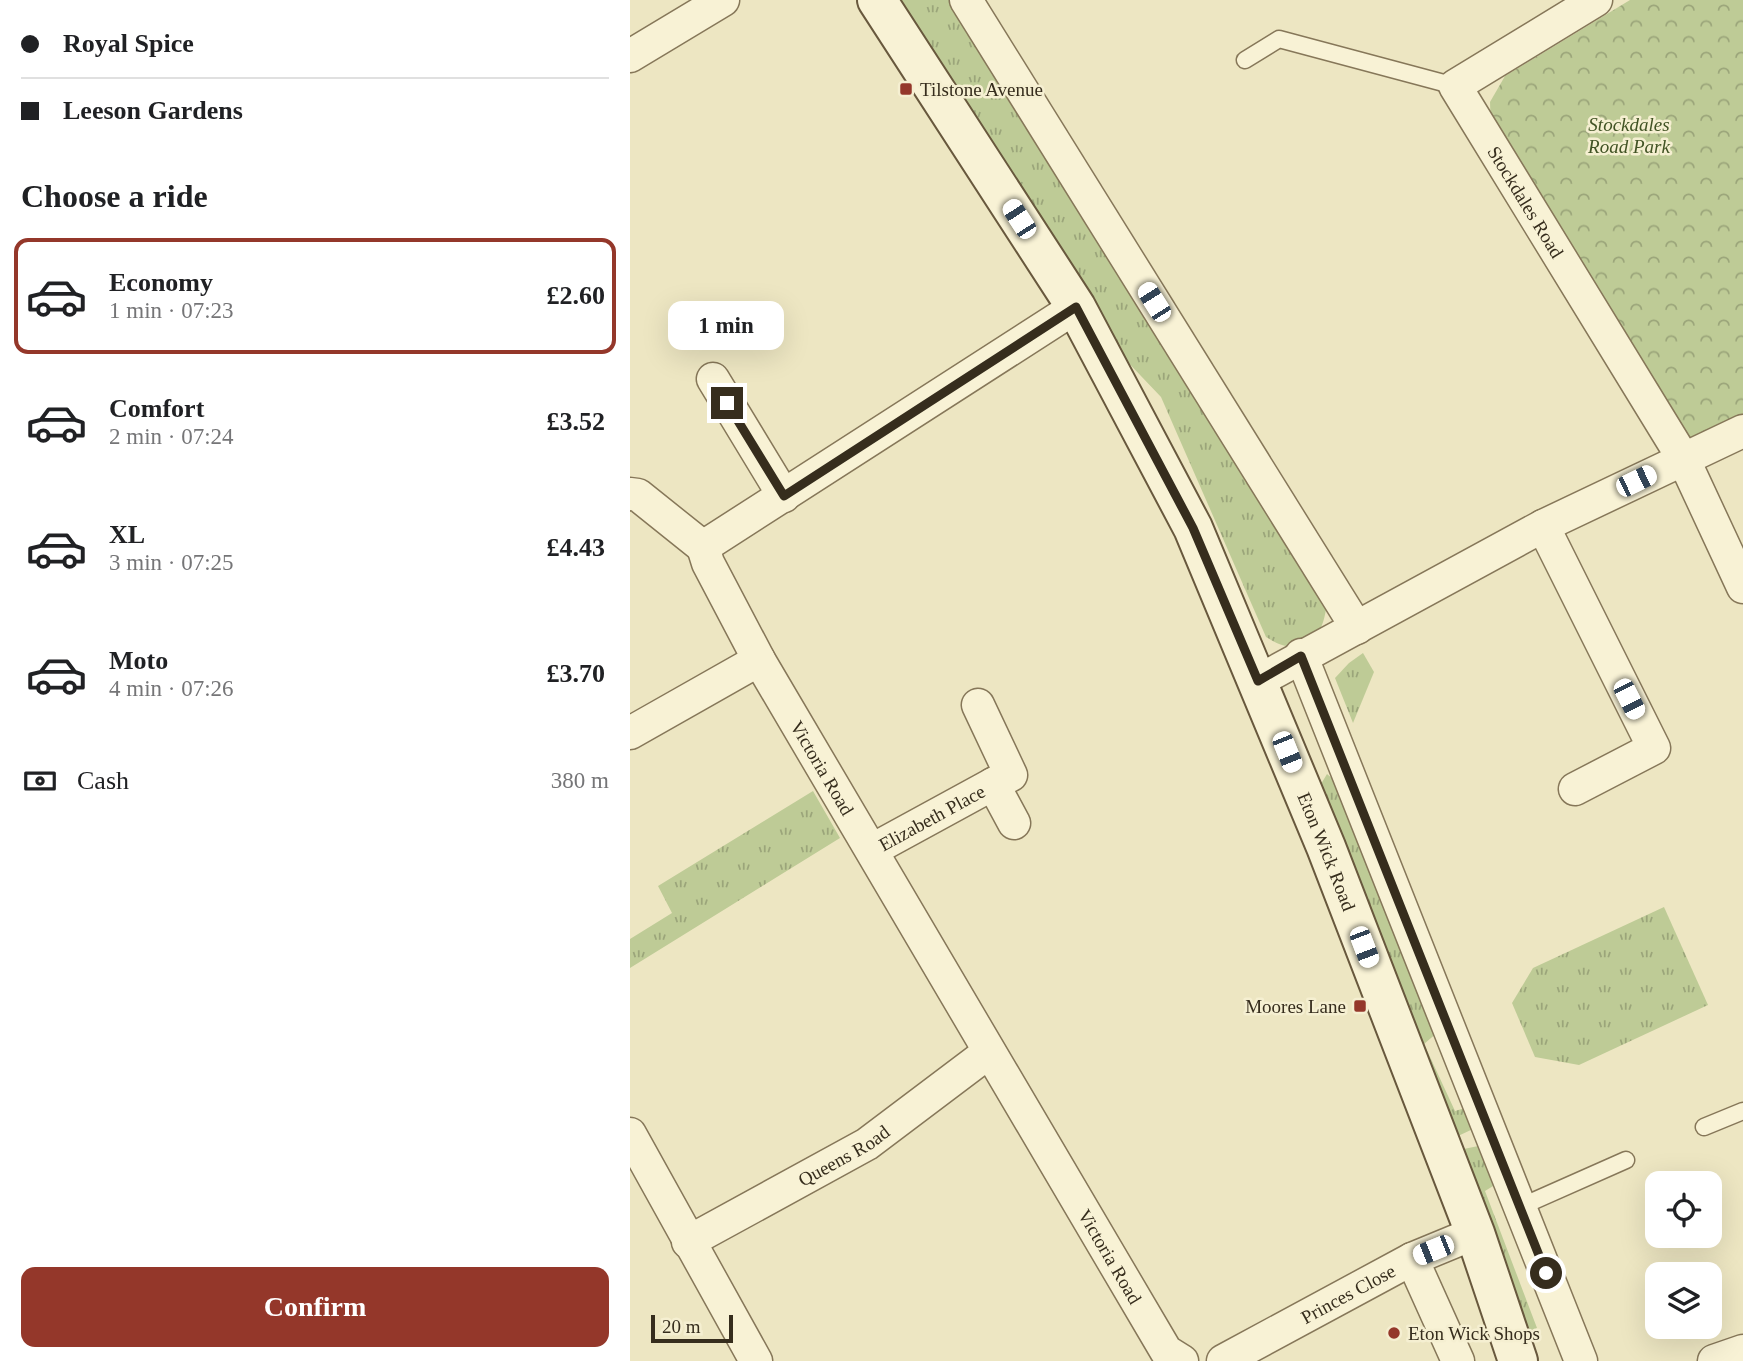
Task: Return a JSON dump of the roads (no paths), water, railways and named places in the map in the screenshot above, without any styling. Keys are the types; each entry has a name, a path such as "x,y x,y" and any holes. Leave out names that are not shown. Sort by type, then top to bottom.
{"main road":[{"name":"Eton Wick Road","path":"877,0 1076,307 1193,528 1326,847 1475,1233 1518,1361"}],"street":[{"path":"630,55 723,0"},
{"path":"966,0 1357,628"},
{"path":"1455,86 1596,0"},
{"name":"Stockdales Road","path":"1455,86 1683,458 1743,587"},
{"path":"630,494 638,495 703,547 1076,307"},
{"path":"713,379 784,496"},
{"path":"1258,681 1543,526 1743,430"},
{"path":"1543,526 1654,748 1575,789"},
{"name":"Victoria Road","path":"703,547 708,564 759,660 989,1052 1166,1352 1182,1361"},
{"path":"1301,656 1581,1361"},
{"path":"630,733 759,660"},
{"name":"Elizabeth Place","path":"872,850 1011,775 978,705"},
{"name":"Elizabeth Place","path":"993,784 1014,823"},
{"name":"Queens Road","path":"688,1242 867,1144 989,1052"},
{"path":"630,1134 756,1361"},
{"name":"Princes Close","path":"1223,1361 1412,1259 1475,1233"},
{"path":"1412,1259 1458,1361"},
{"path":"1714,1361 1743,1351"}],"lane":[{"path":"1245,60 1279,39 1455,86"},
{"path":"1704,1127 1743,1111"},
{"path":"1520,1207 1626,1160"}],"place":[{"name":"Tilstone Avenue","path":"906,89"},
{"name":"Moores Lane","path":"1360,1006"},
{"name":"Eton Wick Shops","path":"1394,1333"}],"park label":[{"name":"Stockdales Road Park","path":"1629,135"}]}
